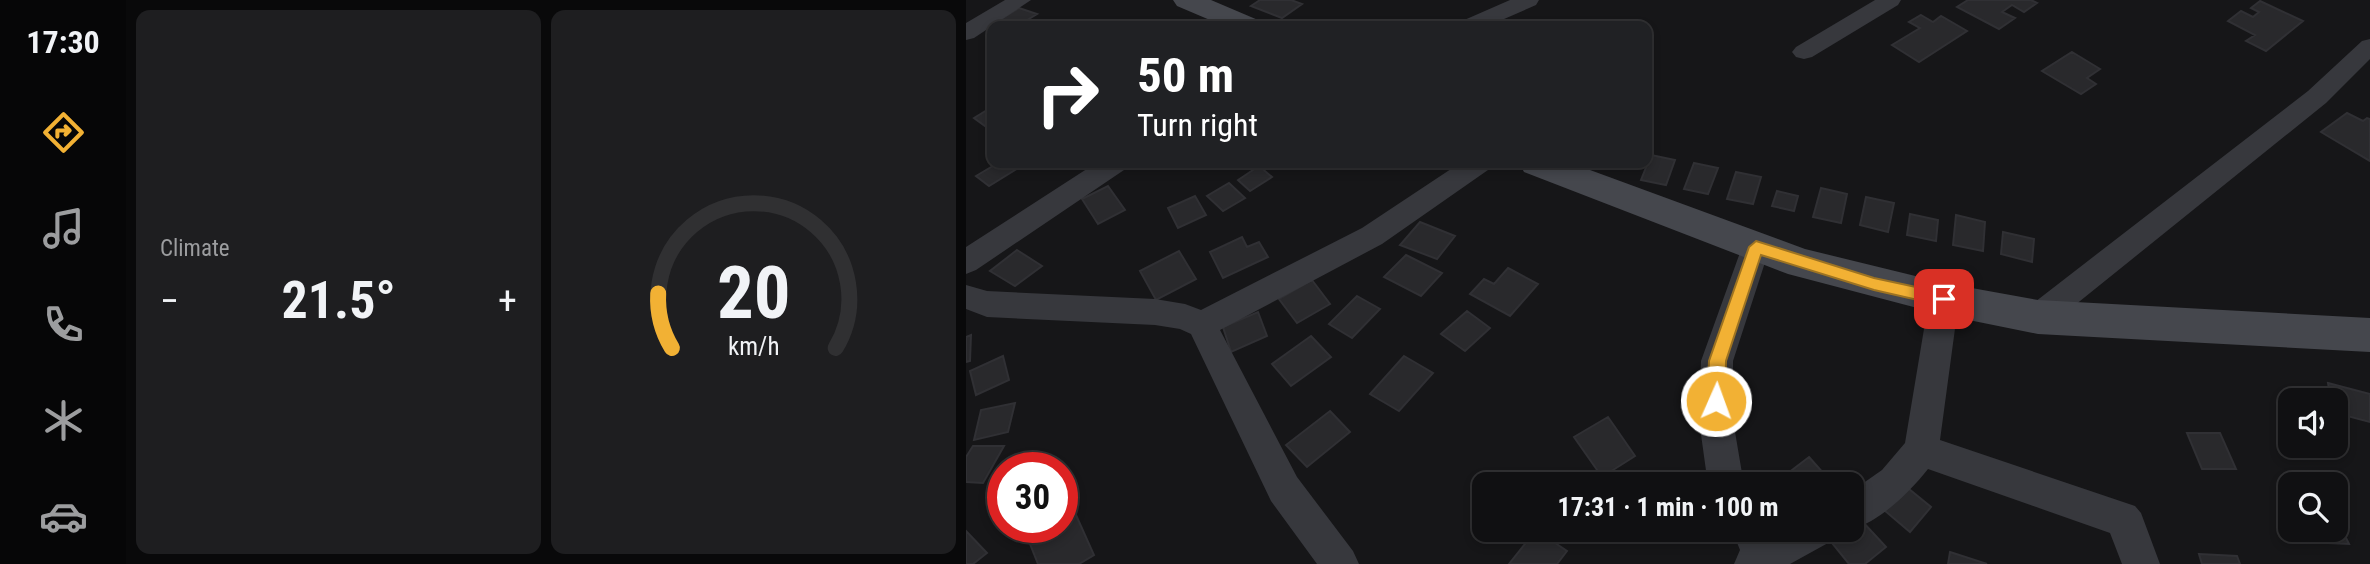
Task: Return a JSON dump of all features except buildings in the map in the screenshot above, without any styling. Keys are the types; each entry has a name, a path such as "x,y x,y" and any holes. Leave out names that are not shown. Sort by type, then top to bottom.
{"street":[{"path":"966,33 1020,0"},
{"path":"1186,0 1236,21"},
{"path":"1481,21 1528,0"},
{"path":"1804,52 1891,0"},
{"path":"2038,317 2317,97 2370,47"},
{"path":"966,262 1107,168"},
{"path":"1202,325 1372,236 1472,168"},
{"path":"1549,168 1801,263 1874,284 1944,299 2038,317 2370,335"},
{"path":"1724,472 1716,420 1717,361 1756,247"},
{"path":"966,297 987,304 1155,312 1185,317 1202,325 1284,489 1340,564"},
{"path":"1864,504 1895,482 1921,450 1944,299"},
{"path":"1921,450 2122,519 2128,526 2141,564"},
{"path":"1755,550 1779,542"}],"route":[{"path":"1716,401 1717,361 1756,247 1874,284 1944,299"}]}
